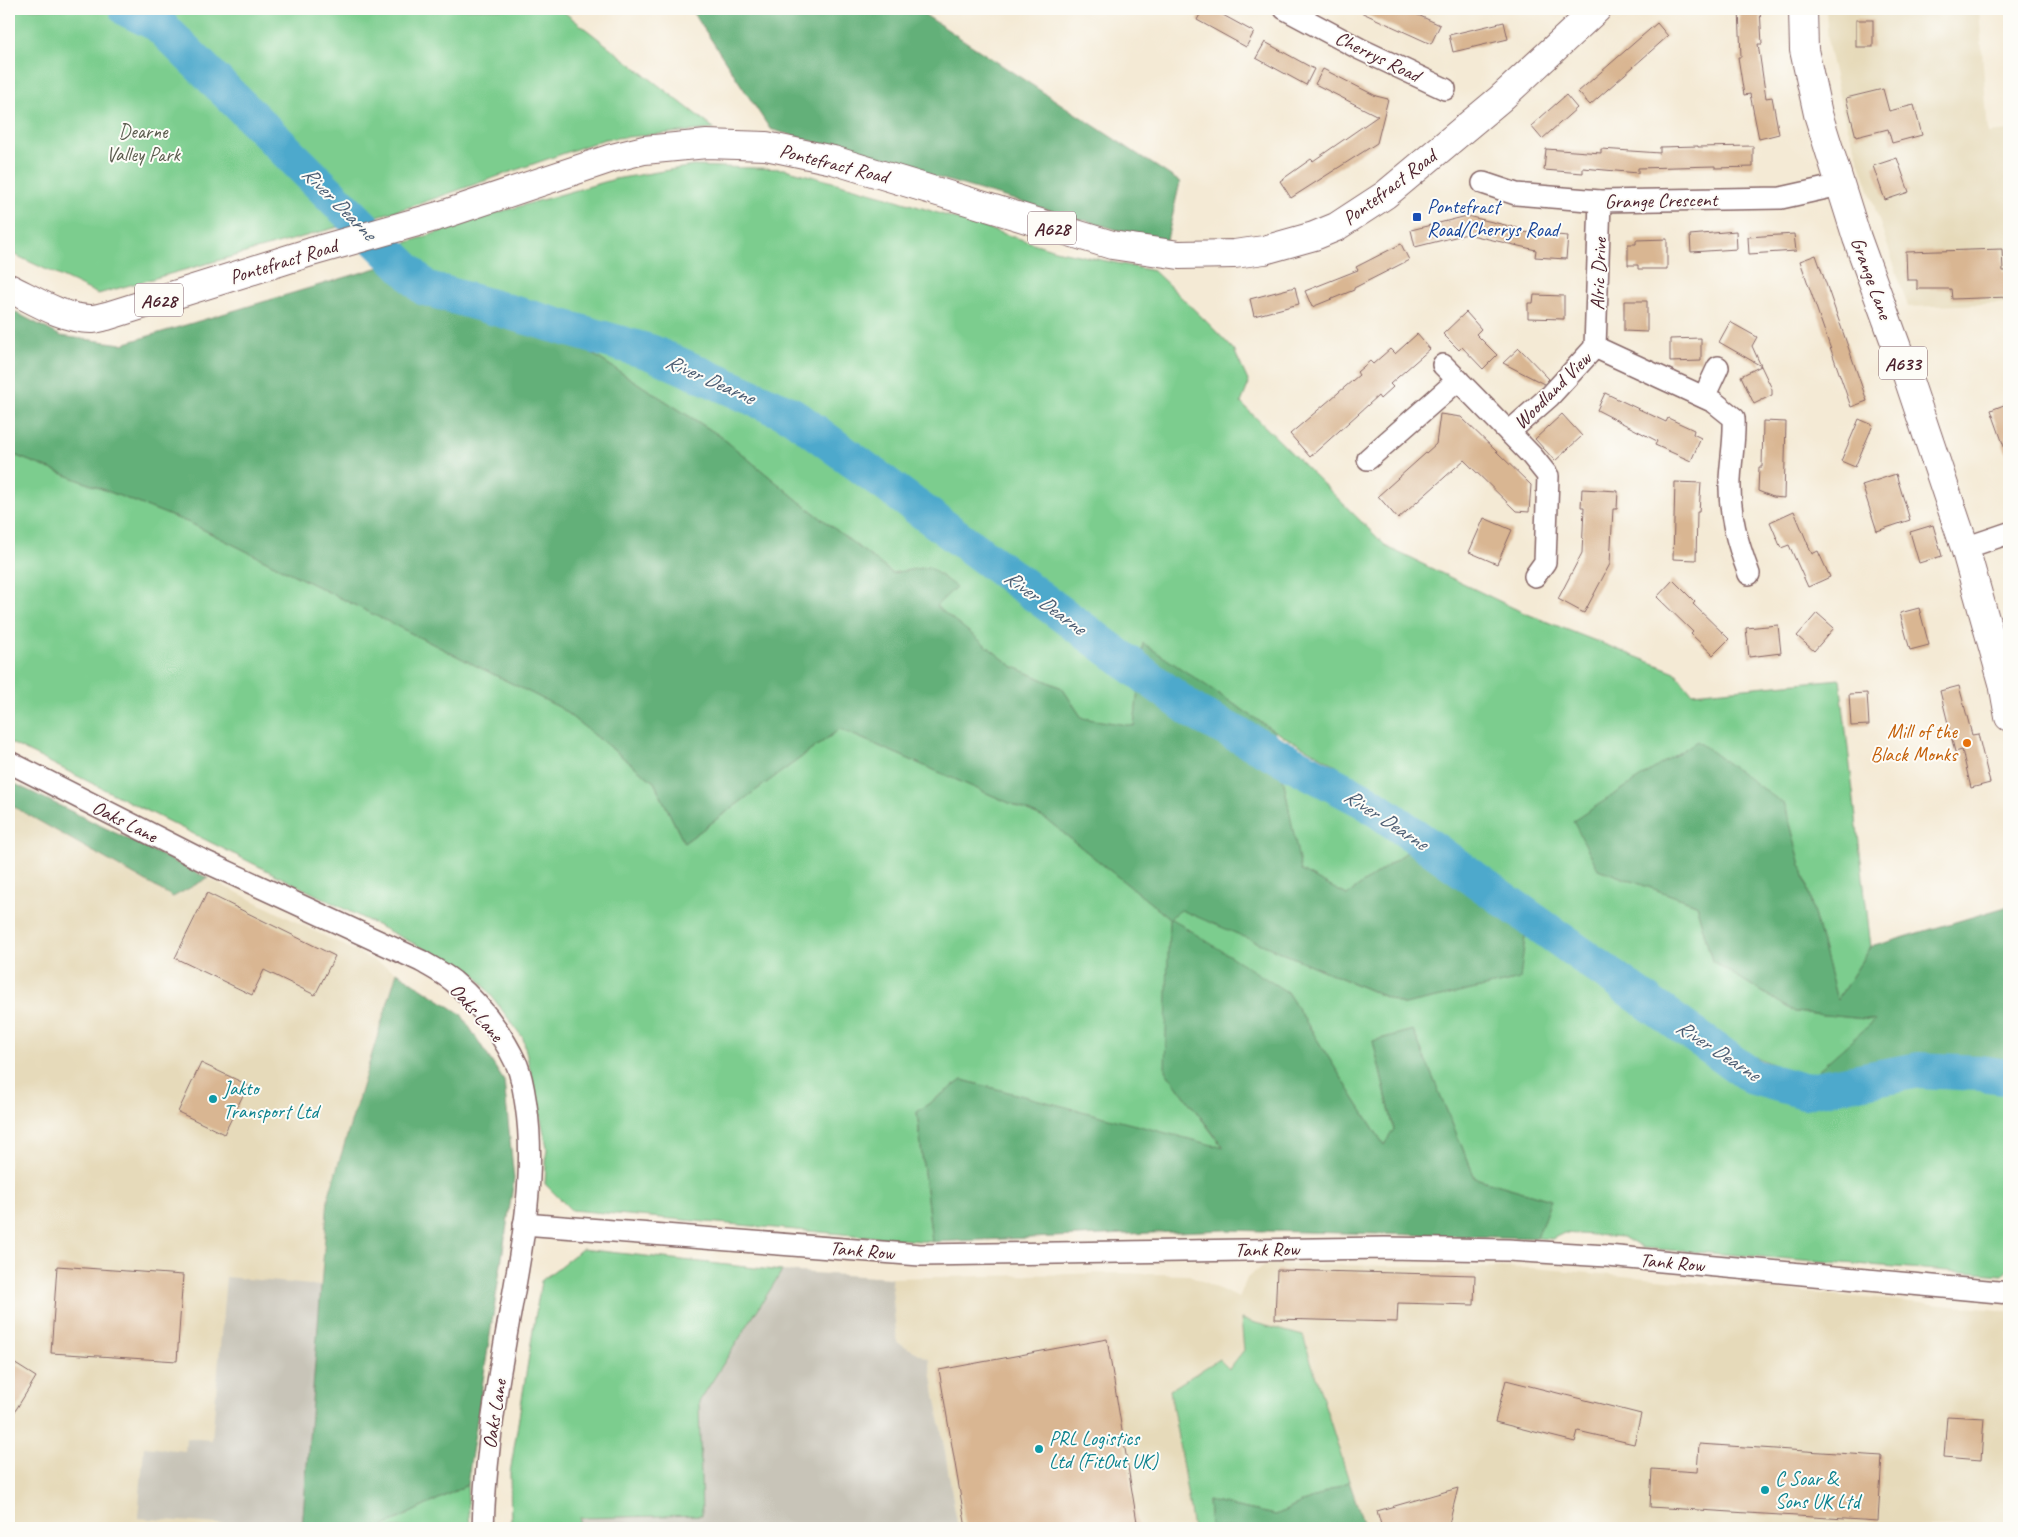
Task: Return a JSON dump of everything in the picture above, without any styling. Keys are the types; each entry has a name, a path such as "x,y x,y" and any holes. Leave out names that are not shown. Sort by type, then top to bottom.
{"highway":[{"name":"Pontefract Road","path":"9,288 60,312 91,319 107,316 311,252 442,215 612,158 644,150 680,146 732,144 766,146 833,160 1112,245 1179,255 1234,254 1264,250 1292,243 1336,226 1378,200 1500,99 1597,9"},
{"name":"Grange Lane","path":"1803,9 1804,50 1818,114 1857,238 1908,375 1965,548 2003,683 2009,717"}],"street":[{"name":"Cherrys Road","path":"1285,9 1360,49 1445,89"},
{"name":"Grange Crescent","path":"1483,183 1516,194 1600,201 1781,198 1840,185"},
{"name":"Alric Drive","path":"1595,347 1600,201"},
{"path":"1595,347 1714,402 1734,418 1735,439 1730,478 1730,507 1736,538 1749,574"},
{"name":"Woodland View","path":"1509,432 1550,396 1595,347"},
{"path":"1704,397 1718,367"},
{"name":"Woodland View","path":"1368,459 1450,373 1509,432 1548,476 1544,562 1535,576"},
{"path":"1965,548 2009,533"},
{"name":"Oaks Lane","path":"9,762 202,860 421,961 452,981 488,1018 505,1042 517,1066 524,1092 529,1125 529,1169 524,1224 489,1440 484,1485 483,1528"},
{"name":"Tank Row","path":"524,1224 920,1255 1385,1248 1508,1250 1647,1260 2009,1293"}],"shaded area":[{"path":"1826,9 1979,9 1988,133 2009,131 2009,303 1908,307 1842,109 1828,44"},
{"path":"9,804 173,897 208,878 397,972 328,1198 302,1528 9,1528"},
{"path":"1265,1264 1534,1268 2009,1311 2008,1528 958,1528 929,1359 897,1342 891,1278 1119,1273 1189,1275 1239,1298 1247,1278"},
{"path":"782,1271 891,1278 897,1342 929,1359 958,1528 580,1528 580,1518 702,1515 699,1402"},
{"path":"226,1277 321,1286 302,1528 275,1528 138,1518 144,1447 185,1451 186,1438 212,1440"}],"green space":[{"name":"Dearne Valley Park","path":"9,9 560,9 715,129 605,139 410,207 98,294 9,252"},
{"path":"691,9 916,9 1180,182 1166,244 770,129"},
{"path":"693,166 785,169 884,196 1055,250 1154,271 1234,350 1249,383 1241,403 1387,547 1522,612 1675,672 1692,693 1840,679 1871,947 1837,1000 1785,805 1598,869 1696,904 1712,961 1795,1012 1876,1020 1808,1079 1738,1050 1601,950 1329,761 1274,731 1143,644 1134,727 1082,718 1062,688 1012,666 935,606 929,567 892,573 800,502 720,436 575,343 418,299 380,267 369,255 496,213 615,179"},
{"path":"380,267 418,299 575,343 720,436 800,502 892,573 929,567 956,587 936,606 1012,666 1062,688 1082,718 1134,726 1143,643 1274,731 1301,871 1347,895 1414,847 1526,929 1520,979 1405,1005 1181,910 1170,918 1287,992 1384,1145 1394,1129 1373,1041 1413,1030 1475,1178 1551,1200 1537,1238 1225,1230 932,1242 917,1112 962,1080 1224,1148 1165,1070 1169,918 1046,819 840,729 684,843 654,782 559,707 192,524 9,453 9,309 61,336 122,344"},
{"path":"9,453 192,524 559,707 654,782 684,843 840,729 1046,819 1169,918 1180,909 1404,1005 1519,979 1526,929 1751,1085 1807,1101 1922,1082 1986,1079 2009,1086 2009,1268 2003,1275 1642,1248 1623,1237 1564,1233 1552,1239 1537,1238 1551,1200 1475,1178 1413,1030 1373,1041 1394,1130 1384,1145 1287,992 1165,1070 1224,1149 962,1080 917,1112 932,1242 571,1210 545,1184 547,1147 523,1038 475,974 9,742"},
{"path":"1697,741 1785,805 1837,1000 1871,947 2009,906 2009,1065 1927,1057 1808,1079 1875,1020 1795,1012 1712,961 1696,904 1598,869 1573,821"},
{"path":"1281,766 1360,811 1414,847 1347,895 1300,871"},
{"path":"9,781 208,878 173,897 9,804"},
{"path":"397,972 461,1014 504,1081 514,1179 467,1485 380,1528 302,1528 328,1198"},
{"path":"582,1249 782,1271 699,1402 702,1515 580,1518 580,1528 511,1528 510,1473 541,1281"},
{"path":"1241,1319 1303,1336 1349,1481 1276,1515 1208,1501 1210,1528 1193,1528 1170,1390 1219,1359 1229,1369 1244,1350"},
{"path":"1349,1481 1365,1528 1210,1528 1208,1501 1276,1515"},
{"path":"467,1485 470,1528 380,1528"}],"building":[{"path":"1203,9 1212,9 1254,32 1246,47 1197,20"},
{"path":"1354,9 1405,9 1440,25 1431,44"},
{"path":"1739,9 1760,9 1762,44 1758,44 1766,98 1772,97 1779,134 1759,139 1750,94 1744,95 1738,57 1741,57"},
{"path":"1856,20 1873,20 1873,47 1856,47"},
{"path":"1504,22 1508,39 1453,52 1449,35"},
{"path":"1657,23 1668,36 1590,105 1578,92"},
{"path":"1265,42 1314,69 1306,85 1256,58"},
{"path":"1323,69 1376,96 1388,99 1377,143 1291,198 1280,181 1311,159 1313,161 1378,116 1315,84"},
{"path":"1883,89 1889,111 1914,105 1922,135 1892,143 1888,129 1856,137 1846,98"},
{"path":"1566,95 1577,108 1542,139 1531,126"},
{"path":"1753,146 1753,167 1638,168 1638,173 1583,168 1583,173 1544,170 1546,149 1601,153 1601,149 1660,153 1660,147"},
{"path":"1897,158 1909,192 1885,200 1873,166"},
{"path":"1467,216 1522,229 1521,232 1568,236 1566,259 1535,257 1536,250 1467,234 1415,247 1411,230"},
{"path":"1736,231 1737,249 1691,252 1690,235"},
{"path":"1794,234 1796,251 1749,254 1748,237"},
{"path":"1667,239 1667,269 1638,269 1638,265 1628,265 1628,244 1636,244 1636,240"},
{"path":"1401,244 1409,260 1354,288 1354,290 1312,307 1305,291 1358,270 1356,267"},
{"path":"2002,249 2003,271 2009,271 2009,297 1952,299 1951,289 1917,289 1917,280 1907,280 1906,252"},
{"path":"1816,255 1867,401 1851,407 1800,261"},
{"path":"1295,287 1299,304 1254,316 1250,299"},
{"path":"1534,295 1564,296 1564,319 1528,318 1528,303 1533,303"},
{"path":"1624,301 1647,301 1647,332 1624,331"},
{"path":"1466,312 1481,329 1476,334 1497,355 1483,369 1462,347 1459,350 1443,334"},
{"path":"1730,322 1757,337 1752,346 1761,366 1719,342"},
{"path":"1417,334 1430,349 1390,384 1393,387 1380,399 1378,396 1310,457 1290,434 1359,375 1357,372 1370,361 1373,364 1390,349 1395,354"},
{"path":"1701,338 1701,361 1670,362 1670,339"},
{"path":"1519,348 1549,379 1544,384 1503,363"},
{"path":"1761,366 1772,389 1772,395 1754,404 1741,376"},
{"path":"1605,393 1666,422 1668,418 1694,430 1693,434 1701,438 1691,461 1655,445 1657,441 1597,410"},
{"path":"2009,403 2009,455 2007,455 1991,410"},
{"path":"1440,414 1461,417 1531,485 1529,512 1516,511 1464,460 1398,519 1378,496 1436,444"},
{"path":"1562,414 1582,436 1555,461 1535,439"},
{"path":"1859,419 1873,425 1855,467 1841,461"},
{"path":"1763,421 1786,422 1784,498 1773,497 1758,491 1759,467 1762,467"},
{"path":"1896,474 1910,520 1877,531 1862,485"},
{"path":"1675,482 1701,483 1699,512 1697,512 1696,560 1673,559"},
{"path":"1582,489 1618,491 1617,509 1613,509 1610,564 1584,613 1558,599 1582,553 1584,507 1581,507"},
{"path":"1794,511 1812,554 1818,551 1830,577 1808,587 1789,545 1781,548 1770,522"},
{"path":"1484,518 1512,530 1497,564 1469,552"},
{"path":"1933,525 1942,556 1919,563 1910,532"},
{"path":"1673,580 1695,602 1693,604 1729,639 1713,655 1691,634 1693,632 1657,597"},
{"path":"1919,608 1929,645 1910,650 1900,613"},
{"path":"1817,613 1834,628 1814,651 1797,636"},
{"path":"1778,625 1781,653 1749,657 1746,628"},
{"name":"Mill of the Black Monks","path":"1959,686 1972,735 1978,734 1990,783 1971,788 1962,750 1955,752 1940,691"},
{"path":"1867,693 1869,725 1851,726 1849,694"},
{"path":"207,893 335,956 315,995 264,970 252,995 175,958"},
{"name":"Jakto Transport Ltd","path":"201,1063 248,1085 224,1134 178,1112"},
{"path":"57,1266 183,1275 177,1361 51,1353"},
{"path":"1277,1270 1475,1275 1474,1305 1398,1303 1397,1322 1275,1319"},
{"name":"PRL Logistics Ltd (FitOut UK)","path":"1107,1339 1138,1528 966,1528 939,1370"},
{"path":"9,1360 36,1377 9,1421"},
{"path":"1506,1380 1641,1414 1634,1444 1578,1431 1575,1442 1495,1422"},
{"path":"1947,1416 1984,1418 1981,1460 1944,1457"},
{"name":"C Soar & Sons UK Ltd","path":"1699,1444 1882,1456 1878,1521 1650,1507 1652,1469 1697,1472"},
{"path":"1458,1488 1448,1528 1382,1528 1377,1511"}],"waterway":[{"name":"River Dearne","path":"127,9 158,24 425,288 650,352 792,415 1196,713 1367,802 1753,1077 1804,1091 1919,1070 1980,1073 2009,1077"}],"place":[{"name":"Pontefract Road/Cherrys Road","path":"1417,217"},
{"name":"Mill of the Black Monks","path":"1967,743"},
{"name":"Jakto Transport Ltd","path":"213,1099"},
{"name":"PRL Logistics Ltd (FitOut UK)","path":"1039,1449"},
{"name":"C Soar & Sons UK Ltd","path":"1765,1490"}]}
